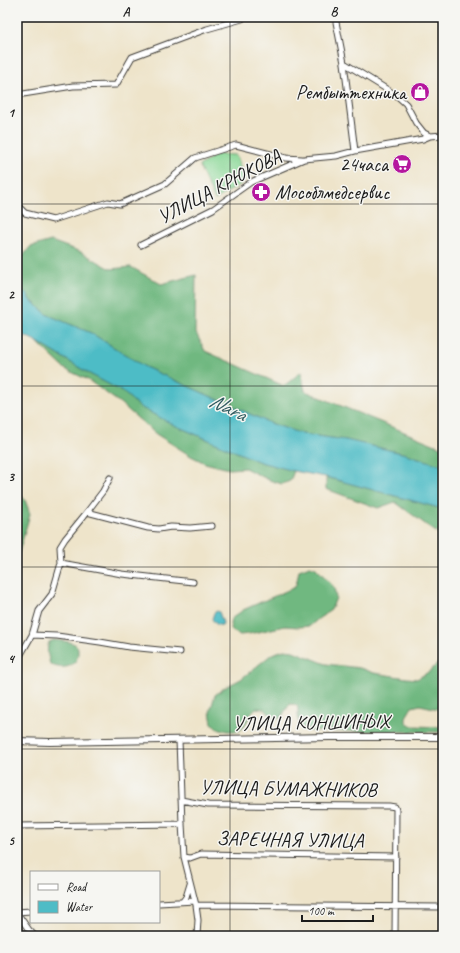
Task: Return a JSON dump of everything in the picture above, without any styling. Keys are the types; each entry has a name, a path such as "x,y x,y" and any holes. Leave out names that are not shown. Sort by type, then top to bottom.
{"main road":[{"name":"УЛИЦА КОНШИНЫХ","path":"17,741 443,737"}],"street":[{"path":"335,17 344,63 355,151"},
{"path":"17,95 74,86 116,84 132,57 207,29 242,19"},
{"path":"344,63 396,95 406,104 416,123 424,133 430,136"},
{"name":"УЛИЦА КРЮКОВА","path":"141,245 213,209 251,182 304,159 336,156 355,151 423,139 430,136 443,135"},
{"path":"17,205 25,213 53,220 108,202 120,204 165,184 195,158 236,145 286,158 304,159"},
{"path":"17,661 32,635 39,611 52,594 62,562 60,547 88,512 110,478"},
{"path":"88,512 148,528 159,529 212,526"},
{"path":"62,562 122,574 193,582"},
{"path":"32,635 57,636 129,647 180,652"},
{"path":"179,740 184,857 196,903 198,920 197,936"},
{"name":"УЛИЦА БУМАЖНИКОВ","path":"181,800 208,805 395,807 396,857"},
{"path":"17,826 182,824"},
{"name":"ЗАРЕЧНАЯ УЛИЦА","path":"184,857 190,858 201,854 396,857"},
{"path":"395,936 396,857"},
{"path":"183,901 186,897 191,882"},
{"path":"160,903 183,901 196,903 443,907"},
{"path":"30,911 17,913 35,936"}],"green space":[{"path":"217,154 236,155 245,179 241,184 215,200 199,166"},
{"path":"51,241 81,252 111,269 131,267 161,284 196,275 195,331 205,351 284,386 301,372 305,391 443,448 443,466 406,454 346,440 302,434 270,423 145,367 91,333 48,315 29,298 28,294 17,291 17,264 30,247"},
{"path":"36,341 88,373 123,392 140,407 174,425 260,462 294,471 290,481 282,484 269,480 245,468 229,469 205,463 191,456 156,434 120,403 88,380 65,369"},
{"path":"326,477 443,508 443,531 436,532 395,502 378,508 326,489"},
{"path":"17,493 20,494 25,500 30,514 17,559"},
{"path":"310,566 316,568 334,587 336,598 331,610 310,626 285,626 240,635 232,631 230,624 231,619 243,610 295,587 299,570"},
{"path":"54,640 68,642 78,647 78,656 73,664 60,667 50,664 48,653 49,642"},
{"path":"284,650 293,651 326,664 360,668 374,673 417,679 430,671 438,663 443,667 443,710 420,705 412,707 406,717 406,722 412,726 443,727 443,732 312,731 303,729 298,721 297,705 290,704 281,718 274,719 265,709 256,708 251,713 244,727 239,731 228,731 217,728 212,723 210,712 215,695 224,688 241,679 272,654"}],"water":[{"name":"Nara","path":"17,291 28,294 29,299 48,315 91,333 145,367 270,423 302,434 346,440 406,454 443,466 443,508 326,477 294,471 260,462 174,425 140,407 123,392 88,373 36,341 17,332"},
{"path":"217,611 219,612 223,623 222,625 217,625 212,619 214,613"}],"place":[{"name":"Рембыттехника","path":"420,92"},
{"name":"24часа","path":"402,164"},
{"name":"Мособлмедсервис","path":"261,192"}]}
